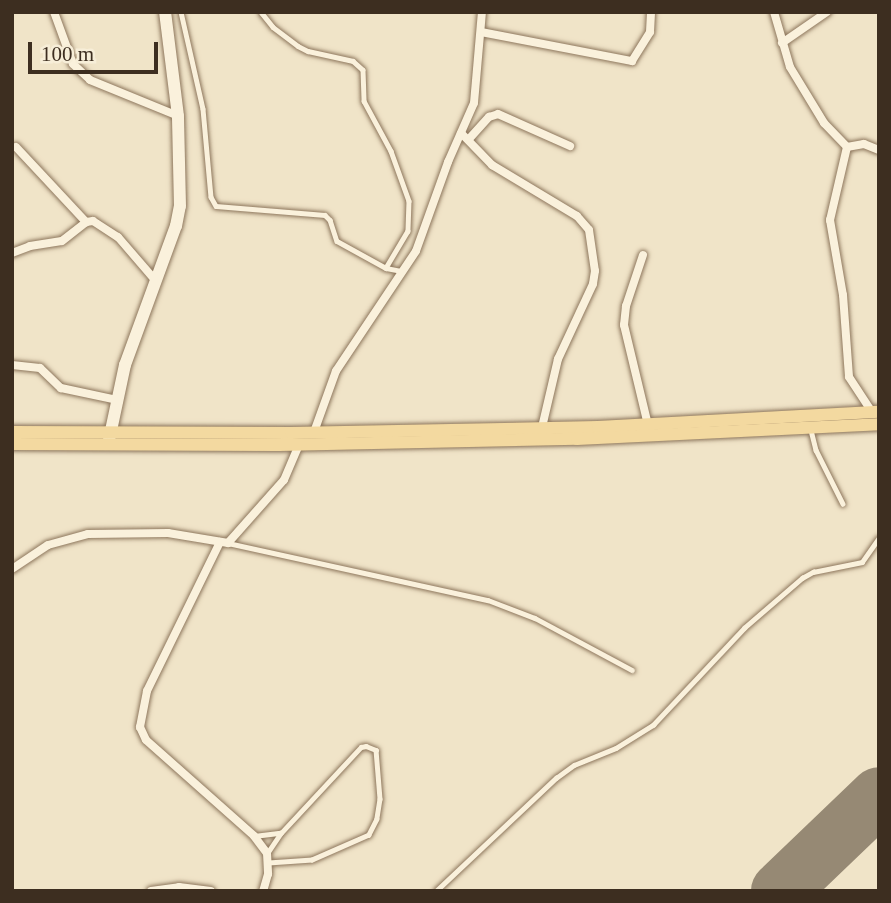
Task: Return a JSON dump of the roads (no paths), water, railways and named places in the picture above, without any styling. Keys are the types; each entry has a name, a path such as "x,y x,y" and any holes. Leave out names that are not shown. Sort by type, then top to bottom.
{"main road":[{"path":"109,438 125,365 176,226 180,206 178,116 164,12"},
{"path":"12,444 109,438 314,432 834,421 869,416 879,424"},
{"path":"12,432 299,444 615,438 811,429 834,421"}],"street":[{"path":"54,12 74,64 90,80 178,116"},
{"path":"314,432 336,372 383,296 412,259 474,103 482,12"},
{"path":"481,33 632,61 650,32 652,12"},
{"path":"774,12 790,67 824,123 846,147"},
{"path":"782,43 827,12"},
{"path":"470,139 489,117 498,114 570,146"},
{"path":"461,133 470,139 492,165 577,216 589,230 595,271 593,284 558,359 542,427"},
{"path":"846,147 864,144 879,150"},
{"path":"16,147 86,222 99,223 118,237 155,280"},
{"path":"846,147 830,220 843,295 849,377 869,416"},
{"path":"12,253 30,246 62,241 86,222"},
{"path":"643,255 626,306 624,325 648,425"},
{"path":"12,365 40,368 61,388 117,400"},
{"path":"12,569 48,545 88,534 168,533 224,542 237,536 284,480 299,444"},
{"path":"224,542 147,691 140,711 139,727 146,740 254,836 267,853 269,863 263,891"},
{"path":"151,891 179,887 211,891"}],"lane":[{"path":"181,12 203,108 211,197 216,206 325,215 337,241 386,268 403,271"},
{"path":"261,12 273,27 298,46 308,51 353,61 363,70 364,101 391,151 410,207 408,231 386,268"},
{"path":"811,429 816,450 843,504"},
{"path":"436,891 556,778 574,765 616,748 653,725 744,628 802,578 813,572 862,562 879,538"},
{"path":"224,542 488,600 535,618 632,670"},
{"path":"267,853 281,833 361,747 376,750 380,799 377,820 369,835 312,860 269,863"},
{"path":"254,836 281,833"}]}
